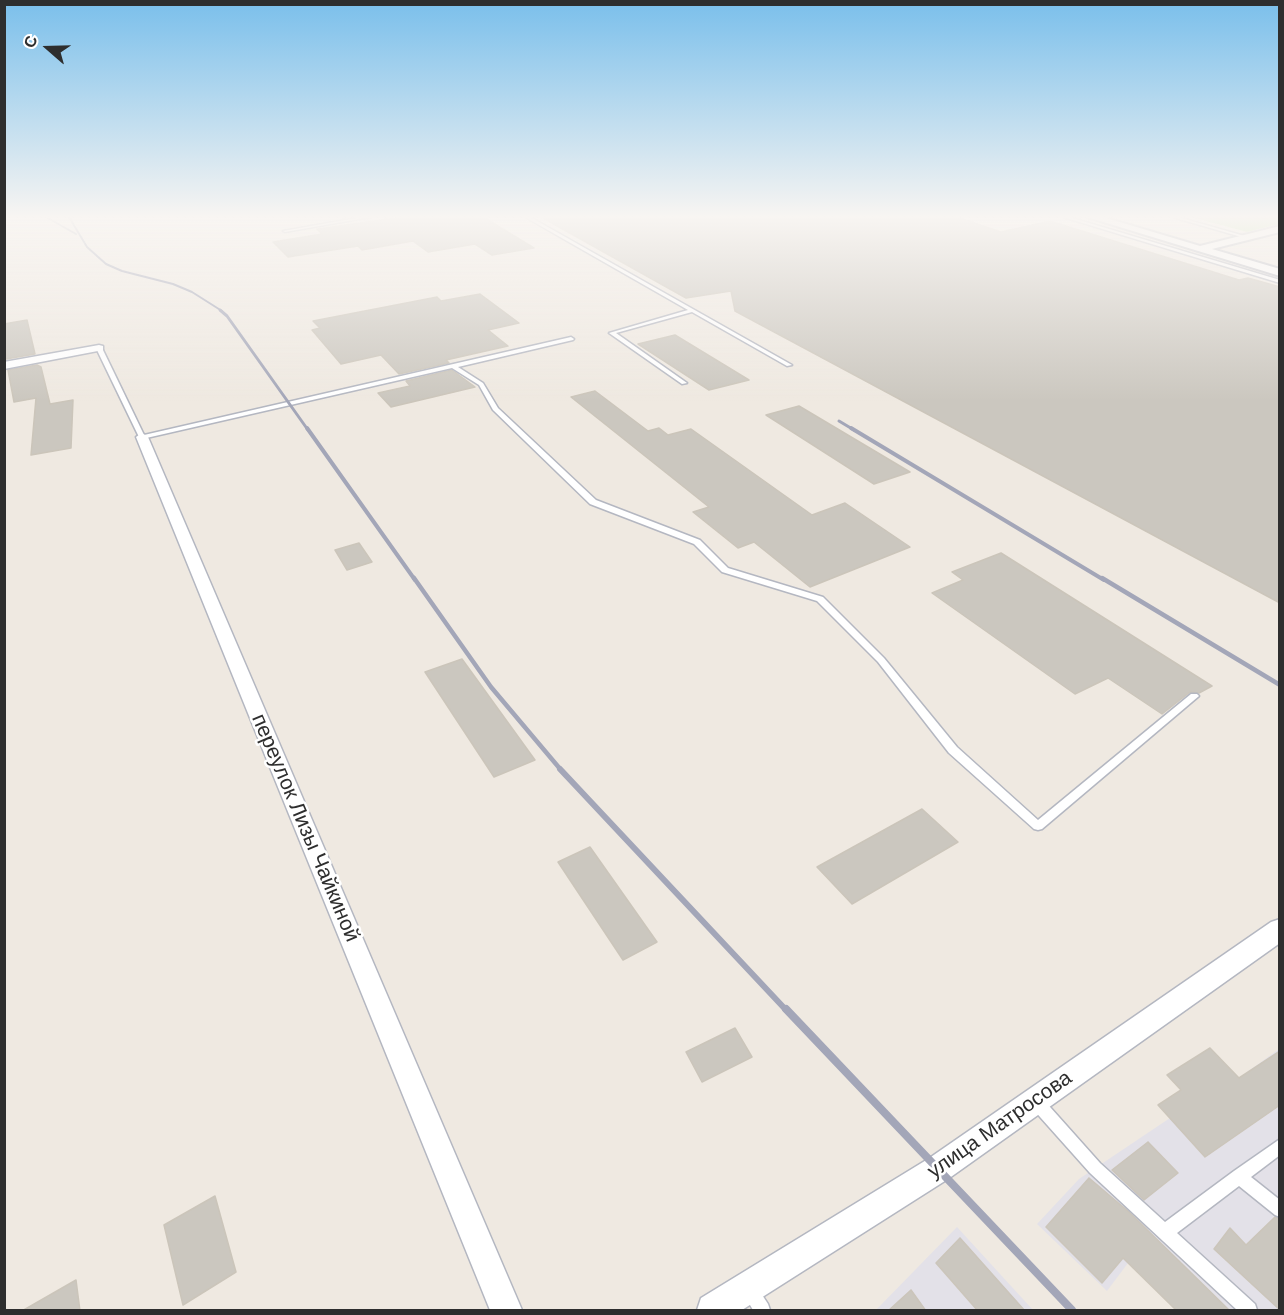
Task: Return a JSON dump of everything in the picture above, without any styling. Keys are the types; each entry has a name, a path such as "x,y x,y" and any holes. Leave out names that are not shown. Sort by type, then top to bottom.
{"street":[{"path":"4,366 99,348"},
{"name":"переулок Лизы Чайкиной","path":"142,437 506,1311"},
{"name":"улица Матросова","path":"713,1311 755,1299 1280,929"}],"lane":[{"path":"633,278 789,365"},
{"path":"684,383 612,333 690,311"},
{"path":"142,437 571,339"},
{"name":"переулок Лизы Чайкиной","path":"99,348 142,437"},
{"path":"453,366 481,384 495,409 593,502 697,542 725,570 820,599 881,660 953,750 1038,826 1194,696"},
{"path":"1036,1101 1095,1168 1249,1311"},
{"path":"1165,1232 1280,1146"},
{"path":"1239,1176 1280,1210"}],"shaded area":[{"path":"1279,1049 1279,1310 1177,1310 1128,1263 1107,1291 1037,1224 1079,1179 1170,1118 1239,1078"},
{"path":"957,1227 1033,1310 876,1310"}],"building":[{"path":"651,278 1249,278 1280,287 1280,603 735,311 731,291 686,298"},
{"path":"480,294 519,323 488,330 508,346 446,360 449,363 399,374 381,355 341,364 312,330 320,328 313,321 437,297 441,301"},
{"path":"27,320 35,354 6,359 4,324"},
{"path":"675,335 749,380 709,390 638,344"},
{"path":"37,365 41,367 50,404 73,400 71,448 31,455 36,398 14,402 8,370"},
{"path":"452,370 475,387 391,407 378,393 410,386 406,381"},
{"path":"595,391 648,431 659,428 668,435 691,429 812,515 845,503 910,547 810,587 754,542 738,548 693,512 709,507 571,397"},
{"path":"799,406 910,472 874,484 766,415"},
{"path":"359,543 372,562 347,570 335,550"},
{"path":"1001,553 1212,686 1199,693 1190,692 1162,714 1108,678 1075,694 932,593 963,580 952,572"},
{"path":"462,659 535,760 494,777 425,672"},
{"path":"922,809 958,842 852,904 817,867"},
{"path":"590,847 657,942 623,960 558,862"},
{"path":"735,1028 752,1057 702,1082 686,1052"},
{"path":"1210,1048 1239,1078 1280,1051 1280,1105 1205,1157 1158,1105 1181,1090 1167,1075"},
{"path":"1148,1142 1178,1173 1144,1200 1112,1170"},
{"path":"1089,1178 1129,1212 1230,1311 1177,1311 1123,1258 1102,1283 1046,1227"},
{"path":"215,1196 236,1272 183,1305 164,1225"},
{"path":"1275,1217 1280,1219 1280,1310 1214,1249 1230,1228 1246,1245"},
{"path":"960,1238 1025,1311 978,1311 936,1263"},
{"path":"76,1280 80,1311 22,1311"},
{"path":"911,1290 926,1311 888,1311"}],"railway":[{"path":"151,278 192,292 222,311"},
{"path":"220,310 227,316 308,430"},
{"path":"839,421 854,430"},
{"path":"307,428 415,580"},
{"path":"851,428 1104,580"},
{"path":"414,578 491,687 561,770"},
{"path":"1102,578 1280,685"},
{"path":"560,769 787,1011"},
{"path":"786,1009 1072,1310"}]}
